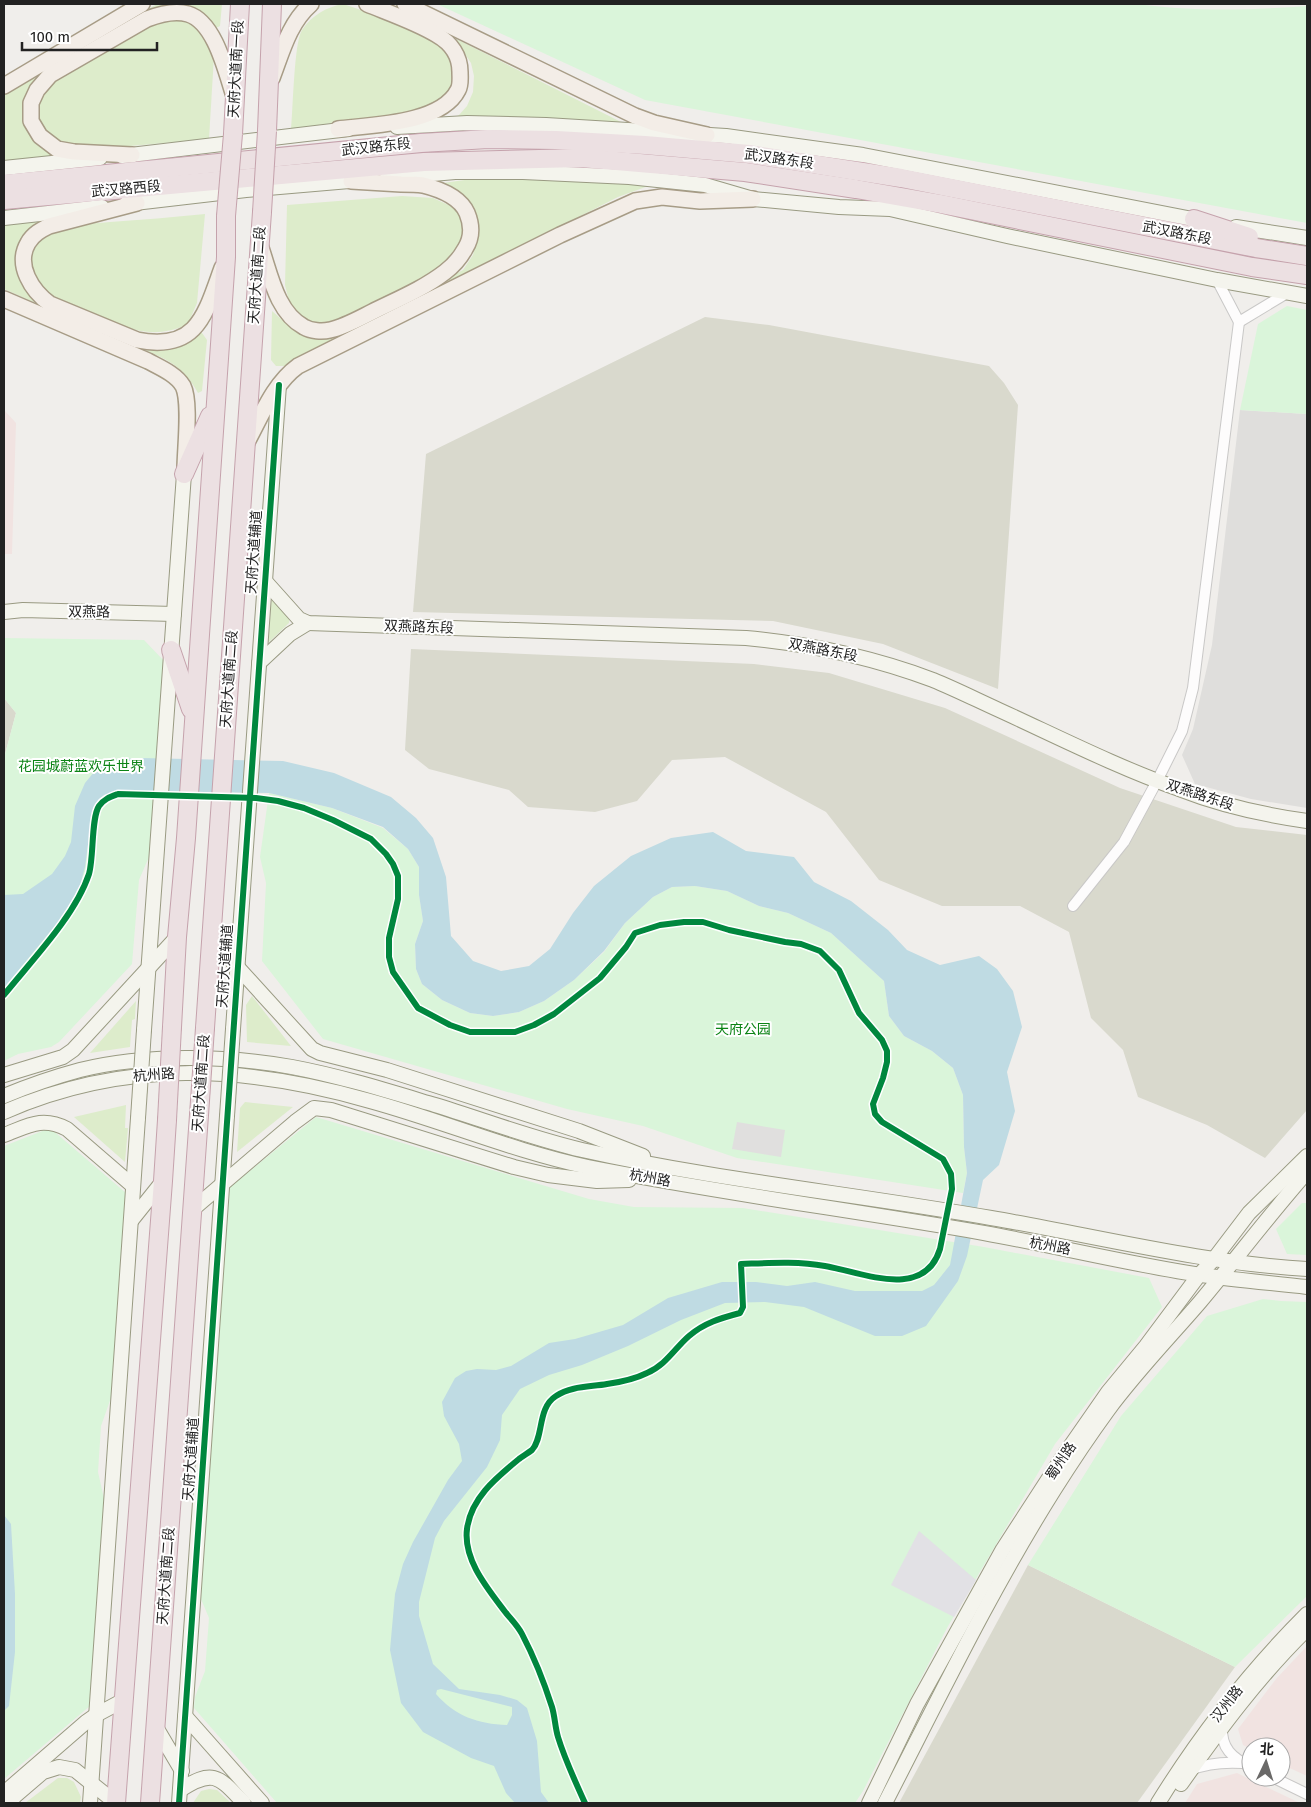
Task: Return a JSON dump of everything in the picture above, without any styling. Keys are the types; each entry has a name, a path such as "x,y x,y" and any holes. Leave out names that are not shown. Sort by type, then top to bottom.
{"highway":[{"name":"天府大道南一段","path":"226,257 226,216 236,99 240,4"},
{"path":"268,87 272,4"},
{"name":"天府大道南二段","path":"150,1803 260,242 268,87"},
{"name":"武汉路东段","path":"244,161 421,143 488,139 585,141 748,154 900,178 1256,248 1307,255"},
{"name":"武汉路东段","path":"249,178 424,162 581,158 745,172 856,188 1252,267 1307,276"},
{"name":"武汉路西段","path":"4,184 244,161"},
{"name":"武汉路西段","path":"4,200 249,178"},
{"path":"1194,219 1307,255"},
{"path":"116,1803 163,1182 177,937 186,838 226,257"},
{"path":"184,474 216,404"},
{"path":"171,650 194,716"}],"main road":[{"path":"4,86 142,4"},
{"path":"268,87 290,30 305,9 311,4"},
{"path":"4,168 132,155 406,120 433,112 448,102 458,91 460,81 458,57 450,45 437,35 367,4"},
{"path":"405,4 635,116 654,123 707,135"},
{"path":"132,155 74,152 57,149 40,136 31,121 31,103 37,90 50,75 147,19 160,14 178,12 198,18 207,28 216,46 236,99"},
{"path":"338,130 467,123 707,135 775,142 863,155 1194,219 1307,238"},
{"path":"4,218 246,190 455,172 524,172 629,177 695,184 753,198 839,207 890,209 1216,280 1307,296"},
{"path":"260,242 284,309 293,320 305,328 317,331 344,326 414,292 446,272 458,260 466,248 471,223 465,209 457,200 423,185 351,181"},
{"path":"246,445 279,385 288,374 316,357 560,236 635,201 662,197 700,201 753,198"},
{"path":"136,203 49,226 36,233 28,242 24,253 24,265 26,277 39,296 50,304 137,340 165,343 184,336 198,324 210,302 226,257"},
{"path":"4,299 148,361 169,373 182,386 187,400 184,474 90,1803"},
{"name":"天府大道辅道","path":"180,1797 279,385"},
{"path":"265,581 299,619 308,623"},
{"name":"双燕路","path":"4,612 23,610 174,614"},
{"path":"259,662 290,634 308,623"},
{"name":"双燕路东段","path":"308,623 746,638 794,643 844,652 934,680 1157,781 1221,803 1307,821"},
{"path":"4,1075 63,1057 73,1050 177,937"},
{"path":"211,938 312,1049 320,1053 387,1070 579,1131 674,1168"},
{"name":"杭州路","path":"4,1096 80,1070 116,1064 191,1058 290,1067 327,1075 435,1105 530,1137 583,1150 674,1168 989,1218 1231,1262 1307,1269"},
{"name":"杭州路","path":"4,1112 82,1085 115,1078 191,1072 250,1076 326,1089 372,1101 555,1159 654,1179 987,1234 1199,1275 1307,1287"},
{"path":"192,1210 314,1108 321,1108 514,1167 548,1175 596,1181 654,1179"},
{"path":"4,1135 45,1122 56,1123 67,1129 133,1186"},
{"name":"蜀州路","path":"870,1803 917,1704 1003,1549 1060,1461 1108,1392 1249,1213 1307,1156"},
{"name":"蜀州路","path":"885,1803 1014,1558 1054,1489 1109,1410 1277,1205 1307,1172"},
{"path":"131,1221 163,1182"},
{"name":"汉州路","path":"1158,1803 1196,1746 1242,1684 1307,1614"},
{"name":"汉州路","path":"1167,1803 1222,1726 1263,1675 1307,1629"},
{"path":"4,1792 96,1715 124,1700"},
{"path":"185,1716 262,1803"},
{"path":"156,1727 182,1771"},
{"path":"9,1803 43,1772 59,1767 75,1770 92,1781 116,1803"},
{"path":"180,1797 201,1778 213,1778 222,1781 244,1803"}],"street":[{"path":"1073,906 1124,842 1182,731 1193,688 1239,322 1216,280"},
{"path":"1239,322 1287,293"},
{"path":"1222,1726 1224,1745 1241,1760"},
{"path":"1191,1770 1199,1766 1218,1764 1241,1765"},
{"path":"1291,1786 1307,1794"}],"shaded area":[{"path":"705,317 769,325 989,366 1004,383 1018,405 998,689 883,644 773,621 413,612 426,454"},
{"path":"4,410 16,423 12,554 4,554"},
{"path":"1240,410 1307,414 1307,808 1251,799 1195,784 1182,755 1193,729 1212,645"},
{"path":"411,649 754,664 829,673 945,708 1120,788 1236,827 1307,835 1307,1110 1265,1158 1207,1125 1138,1097 1123,1050 1091,1018 1069,932 1020,906 942,906 879,880 826,812 725,757 672,760 637,801 595,812 528,807 509,790 429,769 405,750"},
{"path":"4,698 16,713 4,758"},
{"path":"737,1122 785,1130 781,1157 732,1149"},
{"path":"919,1531 976,1580 954,1617 891,1585"},
{"path":"1028,1565 1235,1667 1137,1803 899,1803"},
{"path":"1307,1646 1307,1776 1291,1769 1291,1737 1241,1737 1241,1739 1238,1729 1276,1679"},
{"path":"1237,1773 1241,1775 1241,1787 1266,1787 1300,1803 1185,1803 1197,1784"}],"green space":[{"path":"157,4 222,4 220,26 216,28 200,12 178,6 45,72 26,95 24,118 37,144 59,158 4,164 4,92"},
{"path":"343,4 417,31 443,47 452,61 456,76 454,86 449,94 430,109 291,129 299,37 310,20 320,12"},
{"path":"378,4 387,4 621,122 448,121 459,115 467,106 473,92 474,76 471,63 459,45"},
{"path":"437,4 1139,4 1159,7 1223,10 1307,6 1307,223 645,100"},
{"path":"178,17 194,23 201,31 214,56 209,139 97,149 65,146 44,133 36,113 42,92 58,77 155,20"},
{"path":"479,178 590,181 651,185 618,197 285,366 276,366 271,360 272,311 296,332 308,338 330,338 463,270 473,255 477,239 476,216 465,200 443,183"},
{"path":"402,196 433,198 453,207 463,219 464,237 459,251 445,266 355,314 331,324 316,324 304,318 290,305 285,285 287,205"},
{"path":"205,214 197,303 188,324 174,329 147,332 122,326 45,291 39,286 32,270 31,262 34,245 39,239 53,231 69,226 86,224"},
{"path":"48,220 18,249 17,267 24,287 38,304 4,289 4,225"},
{"path":"1287,306 1307,310 1307,414 1240,410 1258,324"},
{"path":"198,332 202,333 207,340 202,391 198,393 180,369 138,347 164,350 177,348"},
{"path":"272,595 290,616 289,623 268,643"},
{"name":"花园城蔚蓝欢乐世界","path":"4,638 144,640 164,661 152,850 139,880 132,964 59,1042 51,1047 18,1054 4,1061 4,758 16,713 4,698"},
{"name":"天府公园","path":"269,793 332,808 383,828 408,849 419,867 419,895 423,921 415,944 416,969 422,984 442,1000 470,1013 493,1016 519,1012 544,1001 574,980 604,952 625,923 653,897 672,887 695,886 727,891 759,906 788,913 831,933 884,981 889,1016 904,1036 932,1051 953,1068 963,1095 964,1147 967,1173 963,1193 737,1158 643,1126 567,1109 323,1039 262,961 266,883 260,857"},
{"path":"252,996 291,1046 247,1042 246,1005"},
{"path":"136,1001 135,1019 132,1020 130,1047 90,1053"},
{"path":"245,1102 293,1107 237,1152 240,1108"},
{"path":"126,1105 125,1128 128,1128 125,1162 74,1117"},
{"path":"316,1117 589,1199 634,1207 743,1208 984,1247 1149,1278 1162,1307 1055,1444 947,1628 855,1803 277,1803 194,1708 195,1697 205,1671 209,1618 201,1599 229,1188"},
{"path":"50,1128 126,1193 112,1395 101,1426 98,1472 105,1503 91,1705 4,1779 4,1146"},
{"path":"1302,1203 1307,1203 1307,1255 1287,1254 1276,1229"},
{"path":"1263,1299 1307,1302 1307,1596 1235,1667 1028,1565 1121,1416 1207,1316"},
{"path":"58,1778 67,1778 74,1782 81,1797 80,1803 25,1803"},
{"path":"217,1790 231,1803 193,1803 201,1791"}],"water":[{"path":"118,759 283,761 334,773 391,797 416,818 433,838 446,877 451,936 473,961 501,971 529,966 550,949 573,913 594,886 631,856 671,838 713,832 746,851 794,857 814,882 851,901 888,930 907,950 940,965 979,956 997,969 1013,991 1022,1027 1007,1072 1015,1111 999,1165 983,1180 967,1256 958,1281 926,1326 902,1336 875,1336 804,1307 765,1302 725,1303 681,1320 628,1346 582,1365 549,1375 520,1389 502,1415 500,1440 487,1467 444,1521 435,1538 419,1602 419,1616 433,1664 459,1689 500,1695 517,1700 527,1708 537,1741 541,1792 549,1803 515,1803 506,1793 494,1766 471,1758 423,1732 401,1703 390,1650 395,1594 403,1564 413,1542 448,1480 462,1461 459,1444 444,1416 442,1402 455,1378 466,1371 477,1369 496,1370 511,1366 549,1343 575,1339 623,1325 668,1298 722,1282 756,1282 787,1286 815,1282 855,1291 922,1291 934,1285 950,1265 967,1173 964,1147 963,1095 953,1068 932,1051 904,1036 889,1016 884,981 831,933 788,913 759,906 727,891 695,886 672,887 653,897 625,923 604,951 574,980 544,1001 519,1012 493,1016 470,1013 442,1000 422,984 416,969 415,944 423,921 419,895 419,867 408,849 383,827 332,808 269,793 119,791 103,797 93,808 85,867 80,886 59,921 4,988 4,895 23,894 52,874 65,856 71,842 75,806 85,783 99,766","holes":["441,1689 512,1707 512,1715 507,1725 486,1723 459,1713 443,1702 436,1694 437,1690"]},
{"path":"4,1515 11,1524 15,1594 15,1652 9,1706 4,1711"}],"cycle path":[{"path":"179,1803 279,385"},
{"path":"4,995 52,937 74,906 91,867 96,812 103,802 118,794 256,798 278,801 304,808 371,839 386,854 398,876 398,899 389,938 389,957 393,972 418,1008 450,1025 470,1032 515,1032 534,1025 554,1014 600,978 635,933 660,925 703,922 729,930 801,944 820,951 839,970 859,1013 882,1040 887,1051 887,1062 883,1078 873,1104 875,1114 882,1122 943,1159 951,1174 952,1189 940,1249 932,1265 920,1274 906,1279 890,1279 814,1264 741,1264 743,1307 740,1313 707,1324 689,1336 654,1370 633,1379 574,1389 556,1396 546,1408 538,1438 532,1450 493,1481 479,1498 469,1518 467,1541 473,1563 485,1584 519,1628 531,1652 552,1707 557,1733 564,1754 585,1803"}]}
